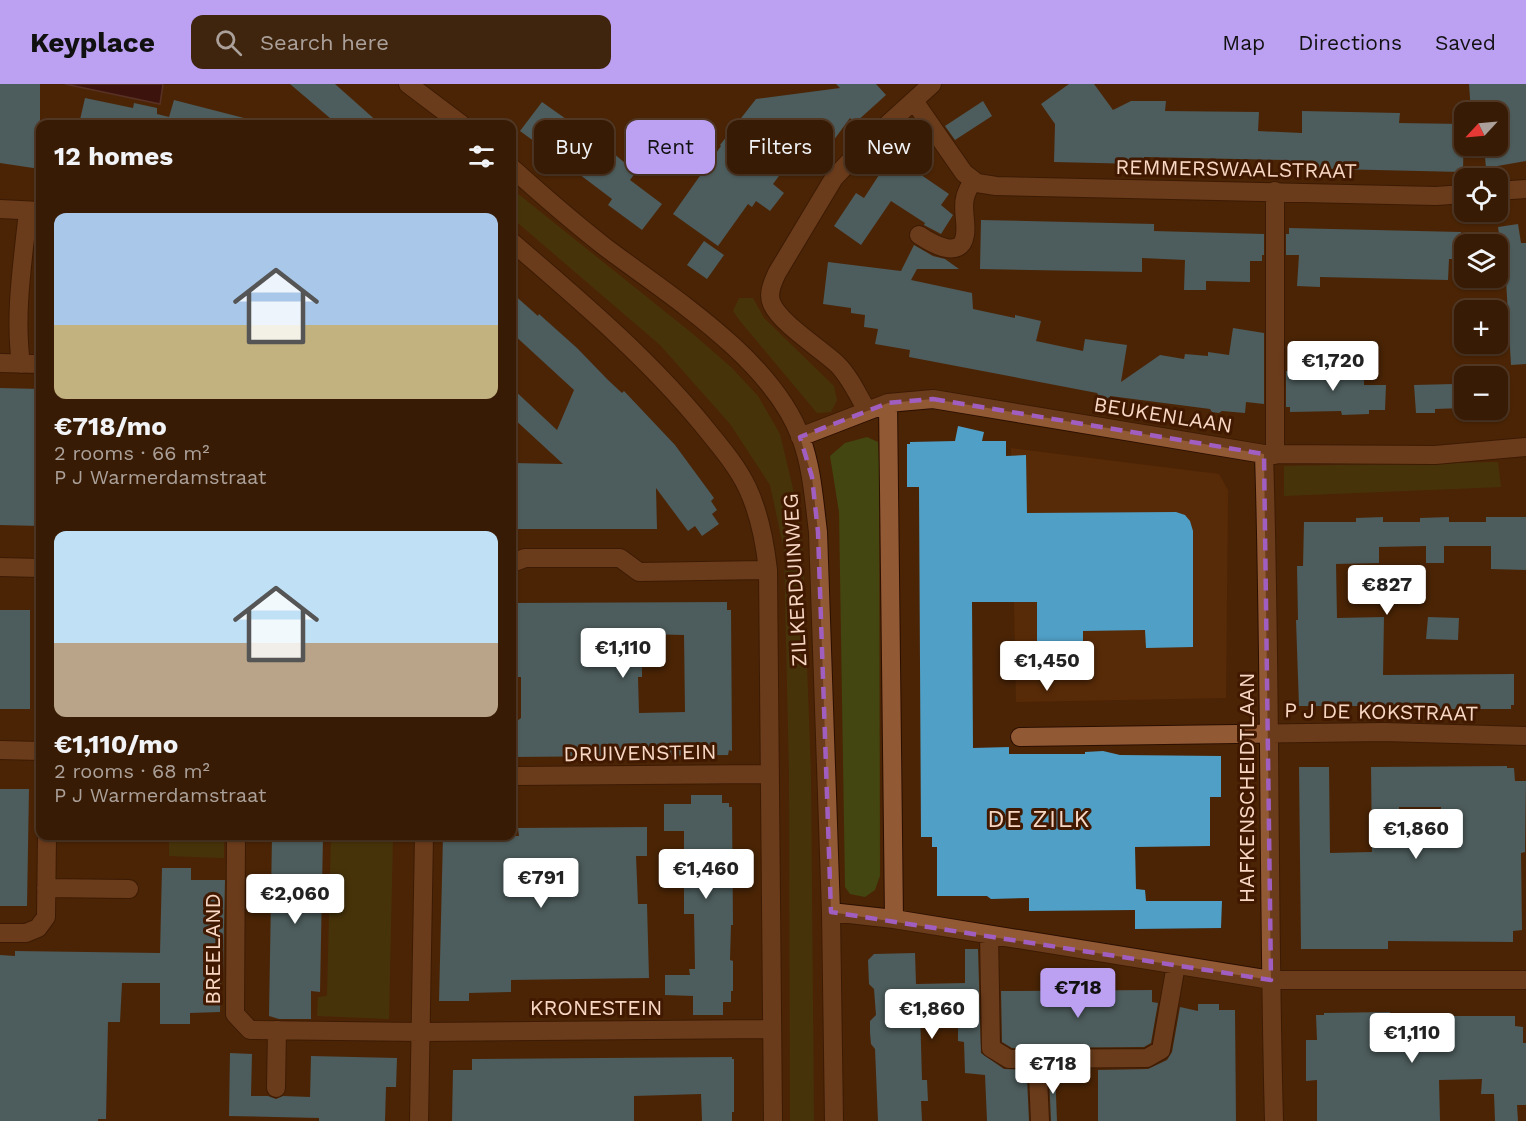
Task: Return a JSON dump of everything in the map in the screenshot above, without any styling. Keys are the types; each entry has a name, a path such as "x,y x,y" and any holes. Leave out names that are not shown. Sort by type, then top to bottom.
{"street":[{"path":"408,84 456,120"},
{"path":"867,411 852,382 838,366 781,316 771,303 771,287 777,273 834,178 866,144 932,84"},
{"path":"914,100 964,173 973,180 965,198 964,241 960,245 947,249 919,235"},
{"name":"ZILKERDUINWEG","path":"516,172 578,226 727,340 777,395 800,437 812,477 818,532 831,912 834,1121"},
{"name":"REMMERSWAALSTRAAT","path":"973,180 977,183 996,186 1454,195"},
{"path":"1508,190 1526,189"},
{"name":"HAFKENSCHEIDTLAAN","path":"1274,1121 1270,980 1269,733 1270,455 1275,191"},
{"path":"0,209 34,211 18,319 21,363"},
{"name":"ZILKERDUINWEG","path":"516,246 609,327 678,396 723,450 747,487 765,542 768,570 773,1121"},
{"path":"0,363 36,364"},
{"name":"BEUKENLAAN","path":"800,437 888,403 933,399 1270,455 1448,454 1526,447"},
{"path":"888,403 894,919"},
{"path":"516,561 525,558 620,558 639,572 768,570"},
{"path":"0,567 36,568"},
{"name":"P J DE KOKSTRAAT","path":"1020,737 1384,732 1526,736"},
{"path":"0,750 36,751"},
{"name":"DRUIVENSTEIN","path":"516,776 770,774"},
{"path":"0,933 26,933 38,928 46,916 47,840"},
{"name":"BREELAND","path":"236,840 235,1014 250,1030 421,1032"},
{"path":"419,1121 424,840"},
{"path":"46,888 129,889"},
{"path":"831,912 894,919 1270,980 1526,980"},
{"path":"989,935 991,1048 1009,1059 1147,1058 1161,1050 1176,964"},
{"name":"KRONESTEIN","path":"421,1032 772,1029"},
{"path":"276,1088 277,1030"},
{"path":"1038,1077 1040,1121"}],"highlighted area":[{"path":"933,399 1264,454 1271,980 831,912 818,532 812,477 800,437 888,403"}],"shaded area":[{"path":"65,84 163,84 160,104"},
{"path":"516,192 732,368 758,396 780,434 800,518 803,555 811,776 814,1121 790,1121 789,773 784,550 770,485 730,424 660,345 516,221"},
{"path":"739,298 753,298 764,318 834,386 837,400 831,412 817,413 740,321 733,311"},
{"path":"867,437 878,442 879,460 880,876 875,890 865,897 850,894 845,887 839,512 830,456 845,443"},
{"path":"1011,448 1219,474 1228,490 1226,698 1016,702"},
{"path":"1498,462 1501,487 1284,496 1284,466"},
{"path":"169,840 224,840 224,858 169,856"},
{"path":"331,840 393,840 389,1019 317,1016 318,997 327,996"}],"building":[{"path":"0,84 40,84 40,120 36,120 36,168 0,163"},
{"path":"290,84 335,84 376,120 332,120"},
{"path":"836,84 876,84 886,95 858,120 850,118 845,120 845,125 833,141 833,120 740,120 756,99 840,88"},
{"path":"1069,84 1094,84 1113,110 1131,101 1166,101 1165,111 1259,112 1258,131 1302,133 1302,111 1400,113 1399,123 1454,124 1454,156 1463,156 1463,168 1454,168 1454,172 1290,168 1287,160 1144,157 1144,162 1140,164 1054,162 1055,124 1041,104"},
{"path":"1469,84 1526,84 1526,161 1486,168 1485,156 1508,156 1508,102 1470,102"},
{"path":"85,98 133,108 134,103 157,108 157,114 169,117 174,100 244,118 244,120 80,120"},
{"path":"983,101 992,116 955,140 945,126"},
{"path":"542,102 568,120 534,120 534,141 520,131"},
{"path":"727,136 727,174 780,174 773,184 784,193 770,211 756,201 752,207 748,204 718,246 673,214 701,174 715,174 715,154"},
{"path":"614,154 626,164 626,174 634,174 630,180 662,204 642,230 608,205 612,199 579,174 614,174"},
{"path":"880,174 920,174 949,194 941,205 953,215 941,234 924,225 925,223 891,201 861,245 834,226 856,193 864,198"},
{"path":"981,220 1154,224 1154,231 1264,234 1264,255 1262,255 1262,261 1250,261 1250,282 1206,281 1206,290 1184,290 1185,260 1142,258 1142,272 980,269"},
{"path":"1518,224 1521,243 1526,243 1526,364 1511,365 1506,288 1508,234 1499,234 1498,227"},
{"path":"1289,228 1461,232 1461,234 1454,234 1454,259 1449,259 1448,280 1320,277 1320,287 1297,286 1299,255 1286,255 1286,234 1289,234"},
{"path":"704,241 724,255 707,279 687,265"},
{"path":"914,245 933,256 945,259 959,269 917,269 911,280 972,293 973,309 1041,321 1036,341 1083,351 1085,339 1127,345 1121,382 1160,355 1184,359 1185,354 1208,356 1208,352 1229,355 1233,328 1264,333 1264,404 1246,402 1245,413 1222,411 1219,413 1212,412 1210,409 1110,396 1108,411 1097,393 909,357 910,350 875,344 878,329 864,327 865,315 851,313 851,308 823,304 828,262 901,271"},
{"path":"516,297 577,348 622,393 624,391 675,445 714,498 711,501 717,510 712,514 719,524 702,536 695,526 688,531 656,488 657,529 516,529 516,463 563,464 516,421 516,392 557,430 574,390 516,337"},
{"path":"1364,369 1364,385 1386,385 1385,410 1369,410 1369,414 1342,415 1341,411 1290,412 1290,407 1286,407 1286,371"},
{"path":"1454,384 1454,408 1435,409 1435,413 1416,413 1414,385"},
{"path":"0,388 36,389 36,526 0,525"},
{"path":"958,426 984,432 982,441 1006,441 1006,456 1026,455 1027,513 1176,512 1185,515 1190,521 1193,531 1193,647 1146,648 1145,630 1083,631 1083,652 1037,653 1037,602 972,602 973,748 1009,747 1009,754 1085,754 1085,752 1103,751 1120,755 1221,756 1221,797 1210,797 1210,846 1135,847 1136,889 1145,890 1146,901 1222,901 1221,928 1135,929 1135,910 1029,911 1029,898 991,899 987,896 937,896 937,847 932,847 932,837 921,837 919,487 907,487 907,444 910,442 955,441"},
{"path":"1383,517 1383,522 1420,522 1420,518 1449,517 1449,522 1486,522 1486,517 1526,517 1526,570 1491,569 1491,546 1444,546 1444,563 1426,563 1426,546 1379,547 1379,563 1336,564 1337,618 1384,617 1383,675 1514,674 1514,705 1511,705 1511,709 1299,706 1297,566 1303,566 1304,522 1356,522 1356,518"},
{"path":"727,602 727,610 731,610 732,751 729,750 728,755 516,757 516,722 521,718 521,677 516,677 516,603","holes":["642,634 684,635 685,712 639,713 638,677 642,677"]},
{"path":"0,610 30,610 30,709 0,709"},
{"path":"1428,617 1459,618 1458,640 1426,639"},
{"path":"1507,766 1507,768 1514,768 1515,781 1526,781 1525,852 1521,853 1522,930 1513,931 1513,942 1388,941 1388,949 1301,949 1299,767 1329,767 1330,853 1372,852 1371,767","holes":["1399,807 1441,807 1440,844 1399,845"]},
{"path":"0,789 29,789 27,906 0,906"},
{"path":"691,795 722,795 722,803 729,803 729,807 732,807 733,925 731,925 730,960 733,961 733,991 731,991 731,1002 723,1002 723,1015 693,1015 693,996 665,995 665,975 690,975 689,969 695,969 694,914 684,914 684,831 664,831 664,804 691,804"},
{"path":"647,827 647,856 636,856 638,904 647,904 649,978 511,980 511,992 469,993 469,1001 439,1001 443,840 516,840 516,836 519,836 518,828"},
{"path":"272,840 323,840 320,992 311,991 311,1019 279,1019 269,1016"},
{"path":"162,868 191,868 191,880 225,880 220,1012 190,1013 190,1024 160,1024 160,983 122,983 120,1022 108,1022 106,1119 98,1119 98,1121 0,1121 0,955 15,956 15,951 160,953"},
{"path":"965,949 978,949 981,1053 1004,1069 1029,1070 1027,1078 1029,1121 987,1121 985,1075 965,1073 964,1042 958,1041 958,1009 920,1009 922,1080 927,1080 928,1101 921,1101 922,1121 878,1121 875,1049 871,1044 870,1033 870,1021 876,1015 874,989 869,984 868,960 874,954 915,953 916,984 965,983"},
{"path":"1152,990 1152,1002 1158,1003 1151,1043 1144,1047 1012,1048 1002,1042 1001,991"},
{"path":"1198,1004 1219,1004 1219,1010 1235,1010 1236,1121 1098,1121 1098,1070 1148,1069 1167,1060 1172,1052 1180,1007 1198,1011"},
{"path":"1390,1012 1390,1016 1515,1016 1515,1026 1523,1027 1523,1043 1526,1043 1526,1105 1517,1105 1518,1121 1495,1121 1494,1094 1481,1094 1482,1079 1439,1080 1440,1121 1317,1121 1317,1080 1306,1081 1306,1040 1317,1040 1316,1015"},
{"path":"230,1053 252,1054 251,1096 268,1096 276,1099 283,1096 310,1097 311,1056 397,1058 396,1087 386,1087 385,1121 319,1121 319,1118 229,1116"},
{"path":"732,1057 734,1059 734,1112 732,1112 732,1121 702,1121 701,1094 634,1096 634,1121 452,1121 453,1070 472,1070 472,1059"},
{"path":"1047,1070 1055,1070 1057,1121 1051,1121"}],"district":[{"name":"DE ZILK","path":"1039,819"}]}
